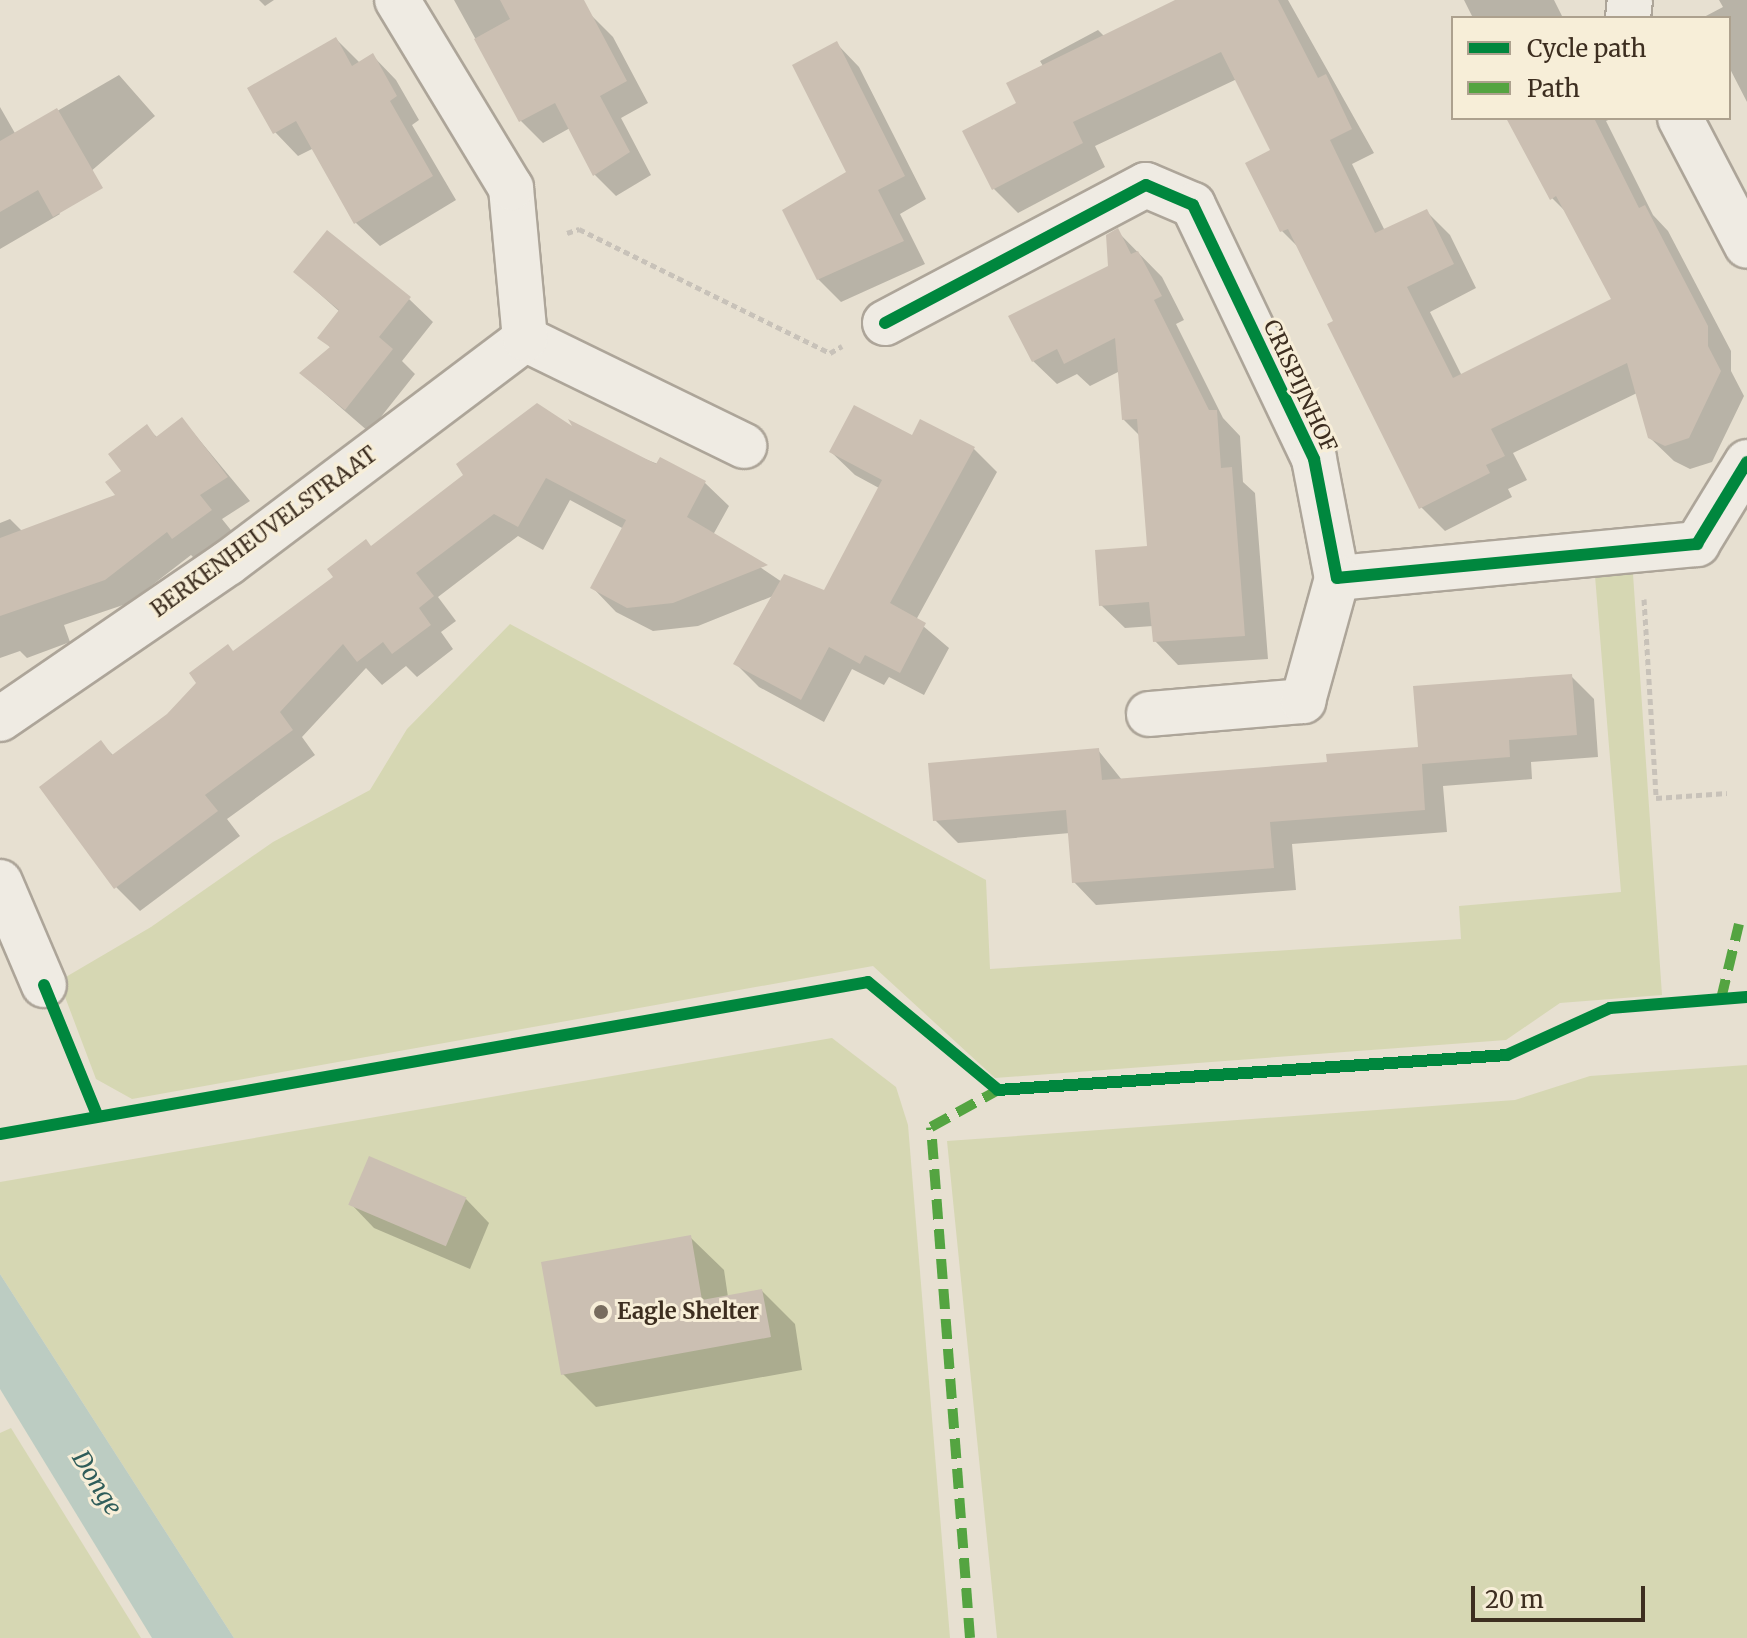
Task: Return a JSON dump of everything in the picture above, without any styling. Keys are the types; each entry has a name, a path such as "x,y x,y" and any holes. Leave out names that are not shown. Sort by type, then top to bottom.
{"street":[{"path":"397,0 511,188 525,339 744,446"},
{"path":"1681,120 1747,246"},
{"name":"CRISPIJNHOF","path":"885,323 1146,185 1193,205 1314,459 1337,578 1303,701 1149,714"},
{"name":"BERKENHEUVELSTRAAT","path":"0,719 228,563 525,339"},
{"path":"1337,578 1697,544 1747,462"},
{"path":"0,882 44,985"}],"path":[{"path":"519,249 579,229 830,353 885,323"},
{"path":"1641,550 1656,798 1727,793"}],"green space":[{"path":"1633,574 1662,995 1560,1003 1506,1040 995,1078 873,966 132,1099 96,1079 59,981 151,927 273,842 370,790 407,729 510,624 986,880 990,969 1461,939 1459,906 1621,892 1595,576"},
{"path":"832,1038 896,1087 908,1125 950,1638 234,1638 0,1274 0,1182"},
{"path":"1747,1065 1747,1638 997,1638 947,1141 1515,1100 1590,1076"},
{"path":"11,1428 141,1638 0,1638 0,1433"}],"water":[{"name":"Donge","path":"0,1274 234,1638 152,1638 0,1389"}],"building":[{"path":"500,0 584,0 627,81 600,96 630,152 593,176 555,103 519,122 474,39 510,19"},
{"path":"1175,0 1278,0 1318,78 1326,74 1352,129 1330,140 1375,233 1427,209 1454,264 1407,287 1453,378 1611,299 1556,196 1550,200 1507,120 1595,120 1639,208 1645,205 1708,326 1708,346 1721,371 1689,438 1665,446 1648,438 1627,363 1491,429 1505,456 1486,465 1490,473 1419,509 1327,324 1333,321 1288,229 1280,232 1245,163 1270,150 1221,52 1073,122 1083,143 992,190 962,131 1016,103 1006,83"},
{"path":"336,37 352,66 373,53 397,96 390,101 433,176 354,224 296,121 273,134 247,88"},
{"path":"837,41 905,176 878,190 904,241 817,280 782,210 846,172 792,65"},
{"path":"57,108 103,188 53,217 38,190 0,212 0,141"},
{"path":"1118,228 1131,254 1138,251 1162,296 1154,300 1209,410 1217,410 1221,468 1232,467 1245,636 1153,642 1149,602 1099,606 1095,550 1147,546 1137,419 1122,420 1115,338 1064,364 1057,349 1032,362 1008,316 1108,266 1106,235"},
{"path":"327,230 411,297 379,337 393,349 345,410 299,373 330,347 317,338 339,310 293,272"},
{"path":"537,403 572,426 568,419 656,464 660,457 706,481 687,517 768,565 673,603 627,608 590,588 626,520 546,478 518,527 494,514 416,573 434,596 419,608 431,625 392,654 383,642 357,662 343,644 280,712 293,730 205,795 218,811 114,889 39,787 101,740 112,755 167,714 196,683 189,673 228,644 233,651 333,577 327,569 366,539 371,546 463,475 456,464"},
{"path":"854,405 912,435 920,419 975,447 890,603 926,623 900,673 865,655 860,664 829,647 801,700 733,664 784,574 824,590 882,480 829,452"},
{"path":"182,417 228,477 200,495 212,510 172,539 167,532 105,580 0,616 0,538 115,495 105,482 121,471 108,454 147,424 156,437"},
{"path":"1572,674 1577,735 1509,740 1510,757 1422,764 1425,810 1270,822 1274,868 1072,883 1066,810 933,821 928,763 1099,748 1102,780 1327,762 1326,754 1418,747 1413,686"},
{"path":"369,1156 467,1197 446,1246 348,1205"},
{"path":"691,1235 702,1300 762,1289 771,1337 561,1375 541,1262"}],"marked path":[{"path":"1721,999 1739,924"},
{"path":"970,1638 931,1127 998,1090"}],"cycle path":[{"path":"885,323 1146,185 1193,205 1314,459 1337,578 1697,544 1747,462"},
{"path":"0,1134 868,982 998,1090 1507,1055 1610,1008 1747,997"},
{"path":"44,985 97,1115"}],"place":[{"name":"Eagle Shelter","path":"601,1312"}]}
